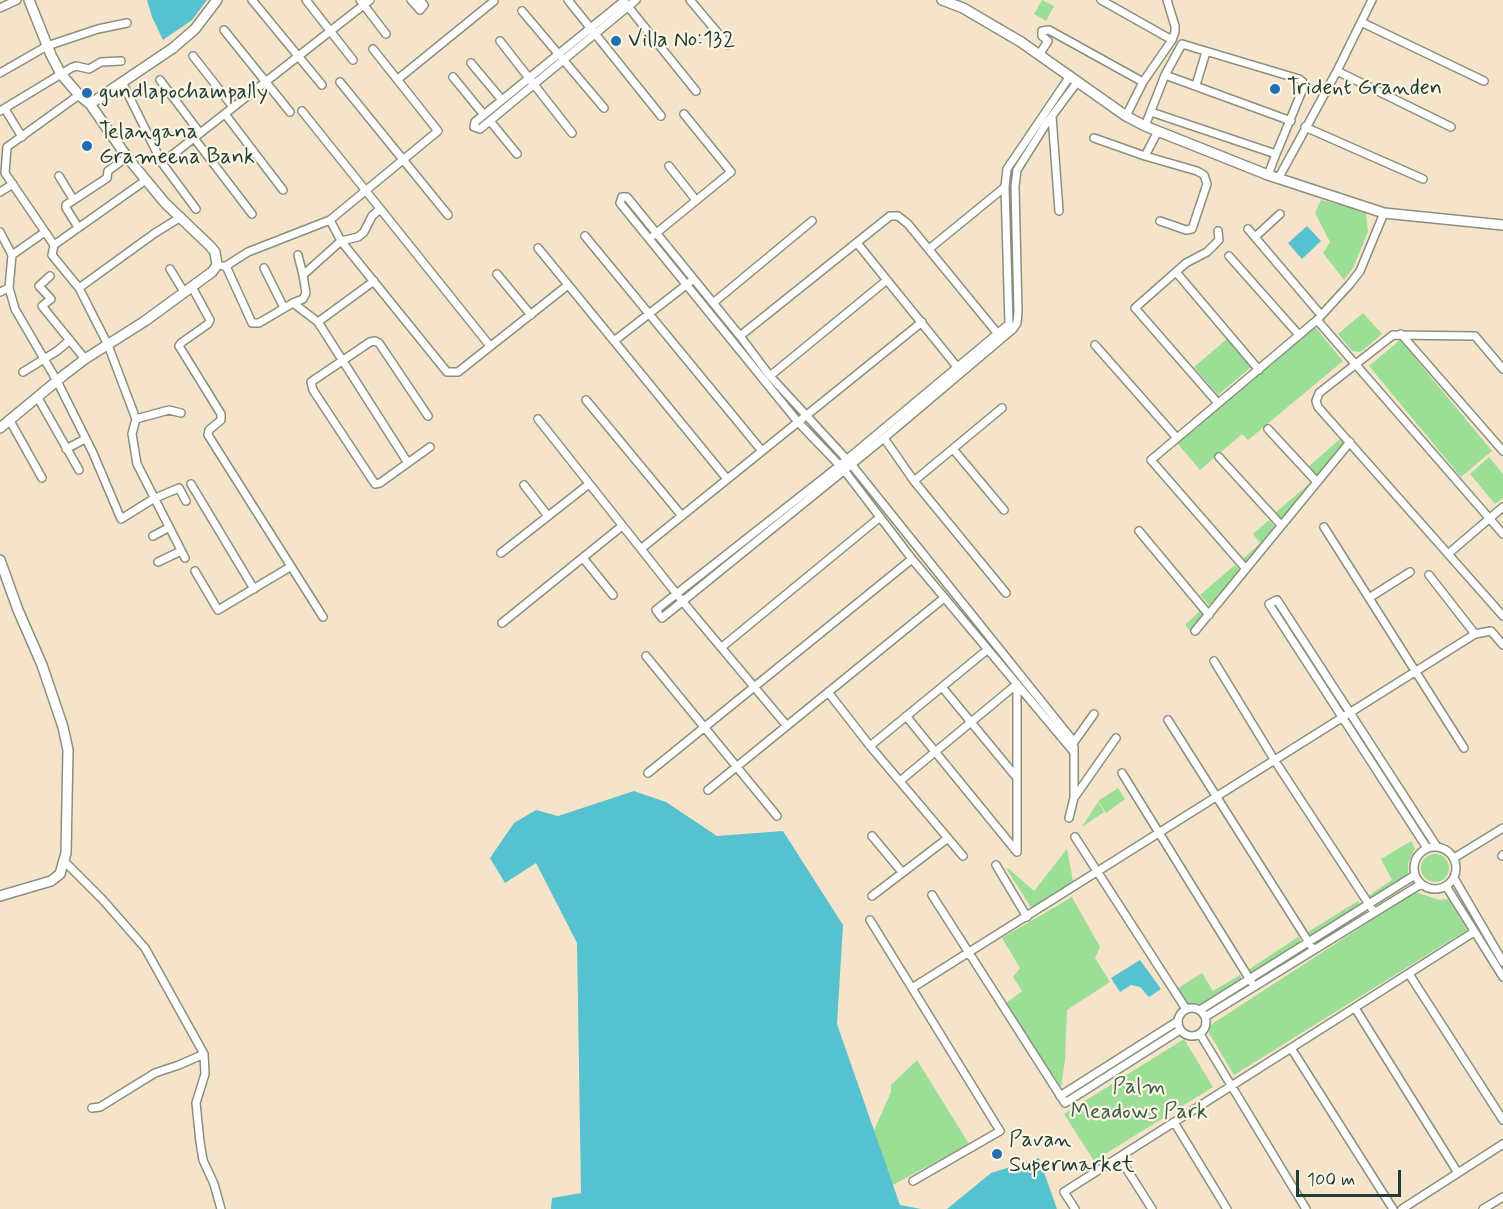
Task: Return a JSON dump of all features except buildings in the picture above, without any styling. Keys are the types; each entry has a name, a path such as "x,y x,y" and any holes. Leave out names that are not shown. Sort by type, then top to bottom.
{"main road":[{"path":"0,428 85,359 146,321 221,266 215,252 181,216 165,203 127,157 90,104 62,74 47,46 29,0"},
{"path":"90,104 173,48 195,29 217,0"},
{"path":"942,0 989,22 1126,116 1145,126 1273,177 1384,213 1503,225"},
{"path":"0,560 18,610 42,664 68,750 66,853 60,874 51,881 0,896"}],"street":[{"path":"0,8 17,0"},
{"path":"252,0 322,85"},
{"path":"306,0 353,60"},
{"path":"162,163 300,56 362,3 370,0"},
{"path":"411,0 420,9 424,5 420,0"},
{"path":"568,0 661,116"},
{"path":"487,118 594,31 625,2 636,0"},
{"path":"690,0 728,45"},
{"path":"1101,0 1172,40"},
{"path":"1126,116 1143,82 1172,40 1176,26 1167,0"},
{"path":"1273,177 1337,71 1372,0"},
{"path":"398,79 494,1"},
{"path":"625,2 696,91"},
{"path":"362,3 387,34"},
{"path":"522,11 604,108"},
{"path":"1361,22 1484,81"},
{"path":"0,73 47,46 89,31 127,23"},
{"path":"224,30 290,112"},
{"path":"1039,55 1048,41 1042,37 1042,34 1045,30 1049,30 1143,82"},
{"path":"500,41 572,133"},
{"path":"1145,126 1165,75 1182,44 1299,79 1304,86 1276,154 1273,177"},
{"path":"298,255 306,297 259,323 252,323 221,266 248,252 330,220 438,131 373,49"},
{"path":"1196,85 1206,52"},
{"path":"193,56 233,107"},
{"path":"22,137 2,110 76,66 89,69 101,62 121,61"},
{"path":"471,63 502,100"},
{"path":"1337,71 1451,127"},
{"path":"1165,75 1291,121"},
{"path":"453,77 517,154"},
{"path":"841,468 662,618 656,610 841,468 884,438 1013,329 1017,323 1015,186 1017,170 1074,79"},
{"path":"849,462 1010,324 1005,188 1007,169 1074,79"},
{"path":"160,80 252,214"},
{"path":"487,118 502,100 531,81"},
{"path":"122,82 162,163 196,209"},
{"path":"340,82 448,215"},
{"path":"54,244 5,173 7,147 80,95"},
{"path":"302,111 490,346"},
{"path":"1151,112 1276,154"},
{"path":"225,114 283,190"},
{"path":"653,236 731,172 684,114"},
{"path":"1052,116 1059,211"},
{"path":"1305,127 1423,179"},
{"path":"1144,156 1158,131"},
{"path":"1094,138 1144,156 1197,171 1206,178 1207,184 1191,229 1186,230 1160,221"},
{"path":"78,227 66,206 106,178 108,171 127,157"},
{"path":"669,166 696,199"},
{"path":"59,176 73,199"},
{"path":"146,180 54,244 52,255 80,288 108,345 135,419 132,434 137,464 183,554 158,562"},
{"path":"0,192 13,184"},
{"path":"929,249 1005,188"},
{"path":"653,236 627,197 622,197 620,203 653,236 691,282 798,422 841,468 912,559 1073,751"},
{"path":"303,275 341,241 358,237 364,232 372,216 380,208"},
{"path":"1246,569 1151,460 1319,318 1360,270 1384,213"},
{"path":"1255,237 1280,214"},
{"path":"80,288 181,216"},
{"path":"740,336 890,216 897,216 908,224 998,334"},
{"path":"330,220 341,241 447,372 458,372 568,285"},
{"path":"714,303 812,221"},
{"path":"1248,229 1356,364 1503,534"},
{"path":"1217,402 1135,308 1186,263 1207,252 1219,240 1218,231"},
{"path":"0,232 12,255 9,288 15,309 57,381 93,453 121,519 153,499 179,488 186,501"},
{"path":"12,255 45,232"},
{"path":"585,236 762,451"},
{"path":"857,243 958,368"},
{"path":"538,248 727,479"},
{"path":"1229,256 1299,335"},
{"path":"264,268 284,308"},
{"path":"170,269 210,320 179,346 221,414 221,420 209,430 208,435 323,617"},
{"path":"1176,272 1259,370"},
{"path":"497,274 531,315"},
{"path":"50,276 39,286 51,299 42,306 85,359"},
{"path":"770,376 887,280"},
{"path":"318,322 374,281"},
{"path":"691,282 714,303 770,376 849,462 1074,742"},
{"path":"614,341 691,282"},
{"path":"0,292 9,288"},
{"path":"293,303 318,322 408,463"},
{"path":"642,548 922,322"},
{"path":"1401,334 1503,451"},
{"path":"1503,369 1475,336 1393,335 1319,393 1316,401 1318,407 1503,616"},
{"path":"23,372 70,340"},
{"path":"428,416 379,343 375,341 370,342 311,382 311,387 375,484 380,483 430,447"},
{"path":"1095,345 1177,438"},
{"path":"38,398 79,470"},
{"path":"586,400 682,516"},
{"path":"914,481 1002,408"},
{"path":"135,419 168,410 181,412"},
{"path":"9,419 42,478"},
{"path":"538,419 683,602 787,726"},
{"path":"1268,429 1317,482"},
{"path":"884,438 914,481 1006,593"},
{"path":"66,449 85,439"},
{"path":"1195,631 1350,442"},
{"path":"953,449 1004,510"},
{"path":"1219,457 1281,525"},
{"path":"191,484 254,589"},
{"path":"501,553 589,484"},
{"path":"524,485 548,516"},
{"path":"1448,554 1503,507"},
{"path":"722,647 879,518"},
{"path":"502,623 622,526"},
{"path":"1324,527 1464,748"},
{"path":"153,536 168,528"},
{"path":"1139,531 1209,615"},
{"path":"583,558 613,595"},
{"path":"648,772 912,559"},
{"path":"195,571 218,610 290,567"},
{"path":"1369,598 1410,572"},
{"path":"1429,574 1475,634"},
{"path":"708,790 944,598"},
{"path":"1427,848 1269,604 1277,600 1437,847"},
{"path":"912,988 1475,634 1491,631 1503,645"},
{"path":"870,746 987,650"},
{"path":"646,656 777,816"},
{"path":"1214,661 1275,761 1372,908"},
{"path":"900,781 1017,684"},
{"path":"906,716 1017,852 1017,684"},
{"path":"942,687 1017,778"},
{"path":"828,692 870,746 963,856"},
{"path":"1069,818 1074,798 1074,742 1094,714"},
{"path":"1168,720 1311,946"},
{"path":"1074,798 1116,738"},
{"path":"1122,773 1252,983"},
{"path":"1454,858 1503,828"},
{"path":"872,836 902,872"},
{"path":"872,896 948,837"},
{"path":"1075,837 1186,1009"},
{"path":"1427,848 1444,848 1454,858 1456,864 1454,878 1446,886 1437,889 1428,888 1421,884 1415,876 1414,865 1418,855 1427,848"},
{"path":"64,861 145,948 204,1054 205,1074 196,1103 200,1142 202,1160 214,1184 221,1209"},
{"path":"996,865 1027,917"},
{"path":"1205,1017 1252,983 1372,908 1415,876"},
{"path":"1454,878 1503,962"},
{"path":"1372,908 1421,884"},
{"path":"1446,886 1503,977"},
{"path":"932,895 1065,1103 1180,1030"},
{"path":"870,920 1000,1131 913,1181"},
{"path":"1075,1209 1064,1192 1474,932"},
{"path":"1409,974 1503,1120"},
{"path":"1200,1010 1252,983"},
{"path":"1354,1008 1458,1173"},
{"path":"1186,1009 1200,1010 1205,1017 1204,1029 1200,1034 1189,1036 1180,1030 1178,1021 1180,1014 1186,1009"},
{"path":"1060,1096 1178,1021"},
{"path":"1200,1034 1306,1209"},
{"path":"1291,1048 1393,1209"},
{"path":"92,1108 100,1107 155,1073 204,1054"},
{"path":"1174,1122 1227,1209"},
{"path":"1402,1209 1503,1144"},
{"path":"1119,1157 1152,1209"},
{"path":"1483,1209 1503,1197"}],"green space":[{"path":"1042,0 1054,6 1046,21 1034,14"},
{"path":"1321,200 1366,211 1368,232 1353,268 1344,280 1323,253 1330,242 1315,213"},
{"path":"1363,313 1382,334 1362,351 1352,351 1338,334"},
{"path":"1315,327 1343,361 1248,440 1242,434 1200,470 1177,443"},
{"path":"1227,339 1251,367 1218,395 1194,367"},
{"path":"1400,340 1492,451 1461,477 1369,366"},
{"path":"1341,438 1346,442 1317,478 1307,468"},
{"path":"1489,457 1503,474 1503,498 1495,504 1470,474"},
{"path":"1309,484 1311,485 1282,521 1275,513"},
{"path":"1269,520 1275,527 1247,563 1243,559 1260,543 1253,534"},
{"path":"1235,565 1241,572 1211,607 1200,595"},
{"path":"1201,610 1206,614 1191,632 1185,625"},
{"path":"1118,788 1125,799 1106,813 1098,801"},
{"path":"1098,802 1104,812 1082,827"},
{"path":"1411,841 1415,848 1408,863 1408,878 1371,901 1368,896 1392,880 1381,859"},
{"path":"1067,849 1074,886 1034,912 1006,868 1034,891"},
{"path":"1435,854 1445,858 1449,868 1445,878 1435,882 1425,878 1421,868 1425,858"},
{"path":"1415,892 1440,900 1448,899 1467,930 1234,1075 1206,1028"},
{"path":"1072,897 1100,947 1095,958 1110,982 1067,1010 1065,1060 1061,1087 1005,1004 1022,991 1013,977 1020,968 1002,938"},
{"path":"1358,901 1362,907 1312,938 1308,932"},
{"path":"1298,937 1302,944 1252,976 1248,970"},
{"path":"1202,973 1213,991 1240,975 1242,981 1204,1005 1185,1003 1175,990"},
{"name":"Palm Meadows Park","path":"1184,1039 1213,1087 1094,1161 1064,1114"},
{"path":"917,1060 969,1144 891,1186 870,1139 891,1092 891,1085"}],"water":[{"path":"147,0 207,0 192,20 163,40"},
{"path":"1307,226 1321,241 1302,259 1288,243"},
{"path":"634,791 666,802 717,836 783,831 843,925 837,1024 900,1205 921,1209 551,1209 552,1198 581,1193 577,943 536,863 505,883 490,858 514,823 536,810 558,816"},
{"path":"1140,960 1161,989 1149,997 1140,987 1131,985 1120,992 1111,978"},
{"path":"1039,1158 1057,1209 947,1209 991,1173"}],"place":[{"name":"Villa No:132","path":"616,41"},
{"name":"Trident Granden","path":"1275,89"},
{"name":"gundlapochampally","path":"87,93"},
{"name":"Telangana Grameena Bank","path":"87,146"},
{"name":"Pavan Supermarket","path":"997,1154"}]}
